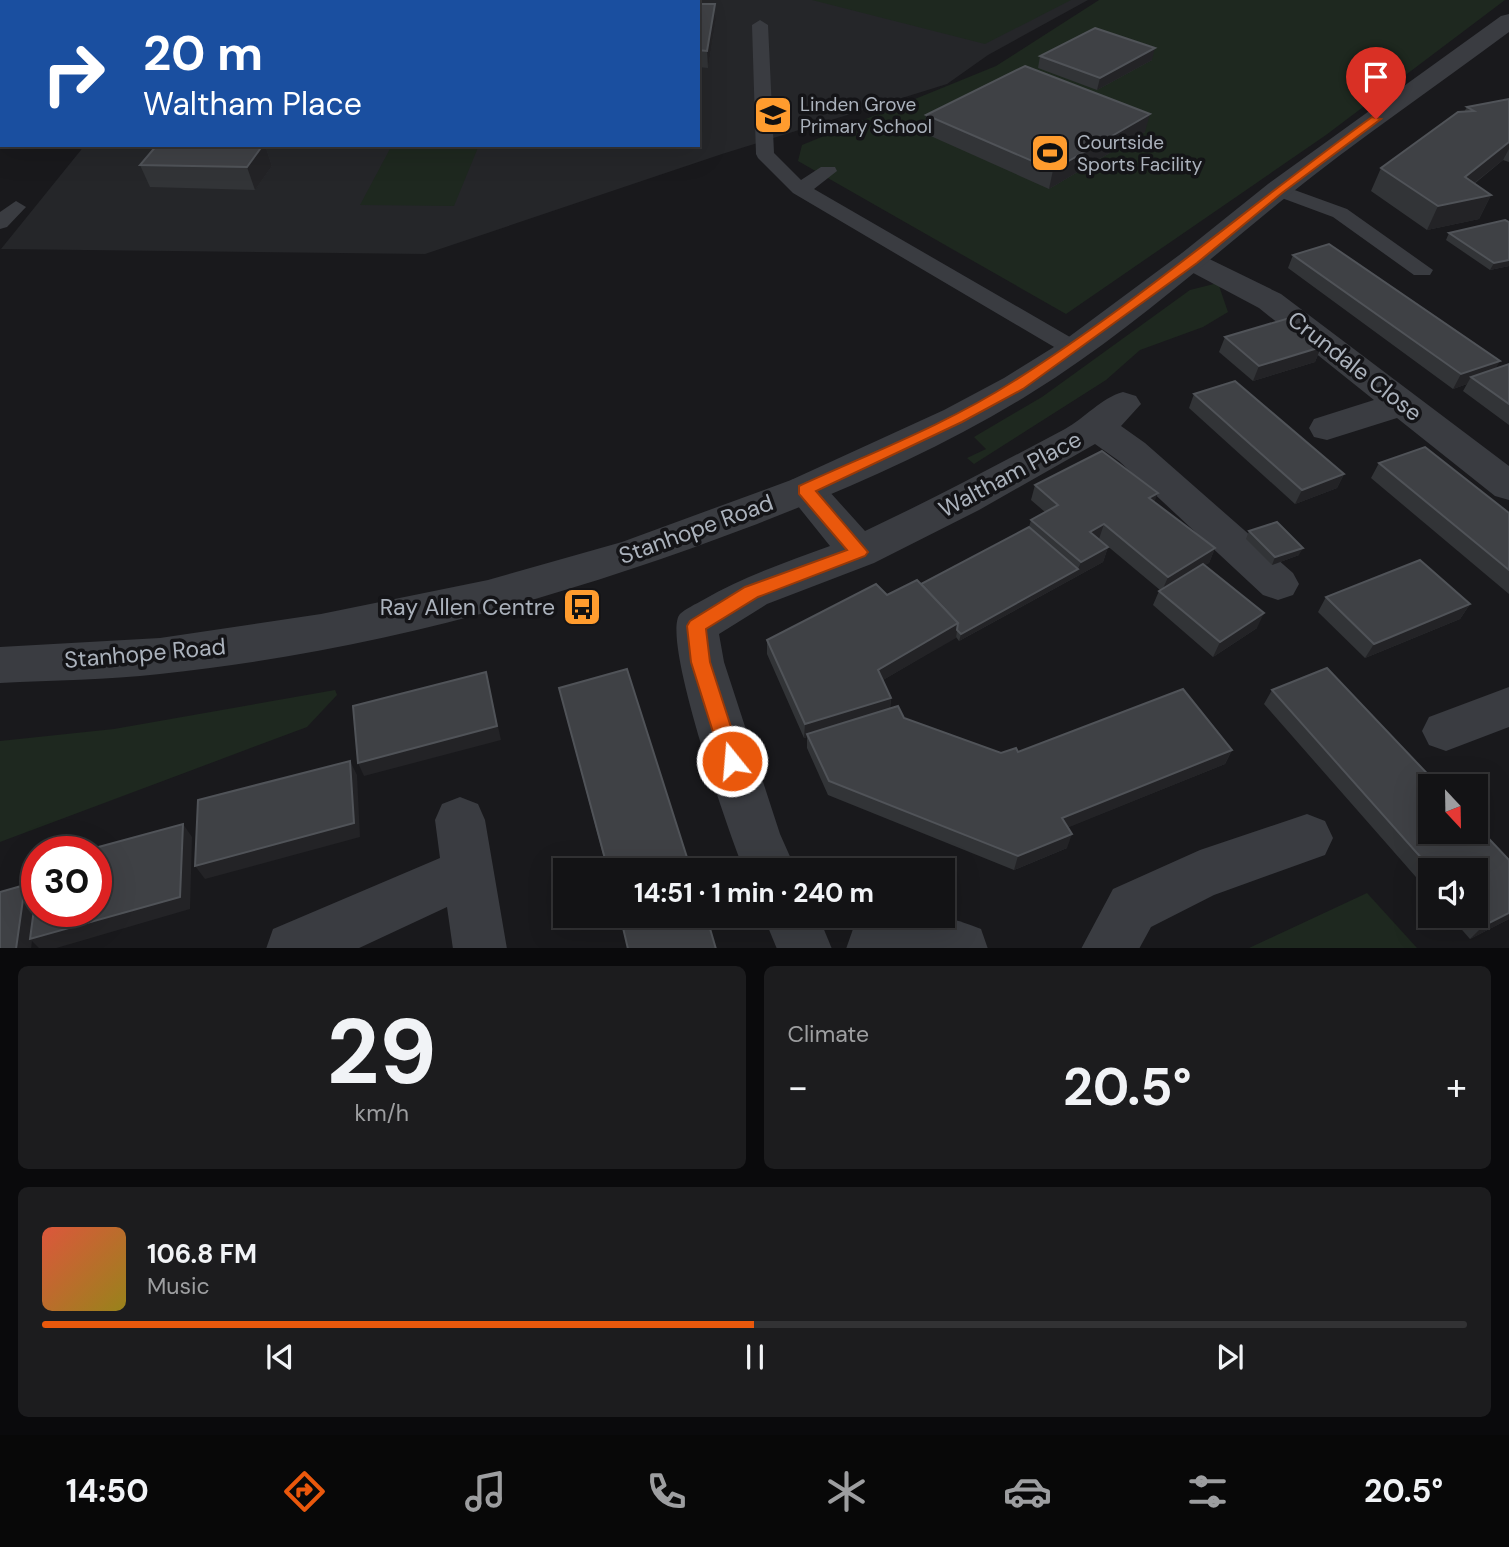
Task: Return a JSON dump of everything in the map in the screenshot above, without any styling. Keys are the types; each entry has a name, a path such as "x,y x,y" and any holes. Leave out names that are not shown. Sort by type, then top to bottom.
{"street":[{"name":"Stanhope Road","path":"0,665 160,656 321,632 488,597 632,555 805,490 957,419 1017,386 1074,349 1193,260 1278,190 1505,27"},
{"name":"Crundale Close","path":"1193,260 1270,301 1509,486"},
{"path":"1328,428 1403,403"},
{"name":"Waltham Place","path":"765,858 755,835 701,662 696,626 752,592 859,552 965,500 1110,416 1132,452 1278,584"},
{"path":"805,490 859,552"},
{"path":"1446,731 1509,707"},
{"path":"460,820 480,946"},
{"path":"1108,948 1132,908 1200,875 1307,838"},
{"path":"293,948 467,872"},
{"path":"796,928 805,948"},
{"path":"873,948 925,937 961,948"}],"lane":[{"path":"760,25 765,154 800,189 1074,349"},
{"path":"800,189 828,171"},
{"path":"1278,190 1340,213 1422,270"},
{"path":"0,207 16,207 0,223"}],"shaded area":[{"name":"Linden Grove Primary School","path":"700,0 1088,0 988,55 947,84 722,154 425,254 1,249 83,147 700,147"}],"green space":[{"path":"812,0 1071,0 985,44"},
{"name":"Courtside Sports Facility","path":"1099,0 1505,0 1326,135 1066,314 798,161 802,145 996,66"},
{"path":"391,147 478,147 454,206 360,205"},
{"path":"1218,283 1228,312 1203,327 1140,350 1106,380 974,464 967,458 986,449 974,437 1042,397 1190,290"},
{"path":"335,690 337,695 307,727 0,842 0,741 114,729"},
{"path":"1367,893 1417,948 1249,948"}],"building":[{"path":"700,4 715,4 707,51 700,50"},
{"path":"1095,28 1155,48 1100,78 1040,56"},
{"path":"1025,66 1150,114 1053,170 926,115"},
{"path":"1509,99 1509,142 1465,177 1491,195 1438,206 1381,168 1458,112 1474,111 1467,107"},
{"path":"155,147 262,147 247,167 140,165"},
{"path":"1505,220 1509,222 1509,260 1494,263 1449,233"},
{"path":"1329,244 1500,361 1461,374 1293,255"},
{"path":"1286,319 1321,347 1259,366 1225,337"},
{"path":"1509,364 1509,404 1471,377"},
{"path":"1235,381 1344,474 1302,490 1194,394"},
{"path":"1425,447 1509,513 1509,570 1379,463"},
{"path":"1102,451 1158,493 1149,498 1215,548 1168,577 1104,524 1090,532 1108,547 1081,562 1031,520 1058,505 1035,485"},
{"path":"1277,522 1303,548 1275,557 1249,531"},
{"path":"1029,527 1078,569 961,634 957,630 958,623 921,584"},
{"path":"1420,560 1470,604 1374,644 1326,597"},
{"path":"1203,564 1264,613 1220,642 1159,591"},
{"path":"917,580 958,623 878,670 891,698 805,724 767,640 876,584 887,595"},
{"path":"1327,668 1428,774 1418,774 1418,844 1488,844 1488,838 1509,860 1509,913 1488,924 1488,858 1421,858 1272,690"},
{"path":"627,669 687,858 605,858 559,688"},
{"path":"486,672 497,726 358,763 353,706"},
{"path":"1183,689 1232,750 1062,818 1072,834 1018,856 829,781 807,734 898,706 904,718 1001,753 1016,748 1018,752"},
{"path":"350,761 354,823 195,866 198,800"},
{"path":"183,824 180,897 112,916 112,843"},
{"path":"21,886 21,913 16,948 0,948 0,892"},
{"path":"32,927 73,927 30,939"},
{"path":"623,928 710,928 716,948 628,948"}],"place":[{"name":"Linden Grove Primary School","path":"773,115"},
{"name":"Courtside Sports Facility","path":"1050,153"},
{"name":"Ray Allen Centre","path":"582,607"}],"route":[{"path":"732,761 701,662 696,626 752,592 859,552 805,490 957,419 1017,386 1074,349 1193,260 1278,190 1376,119"}]}
